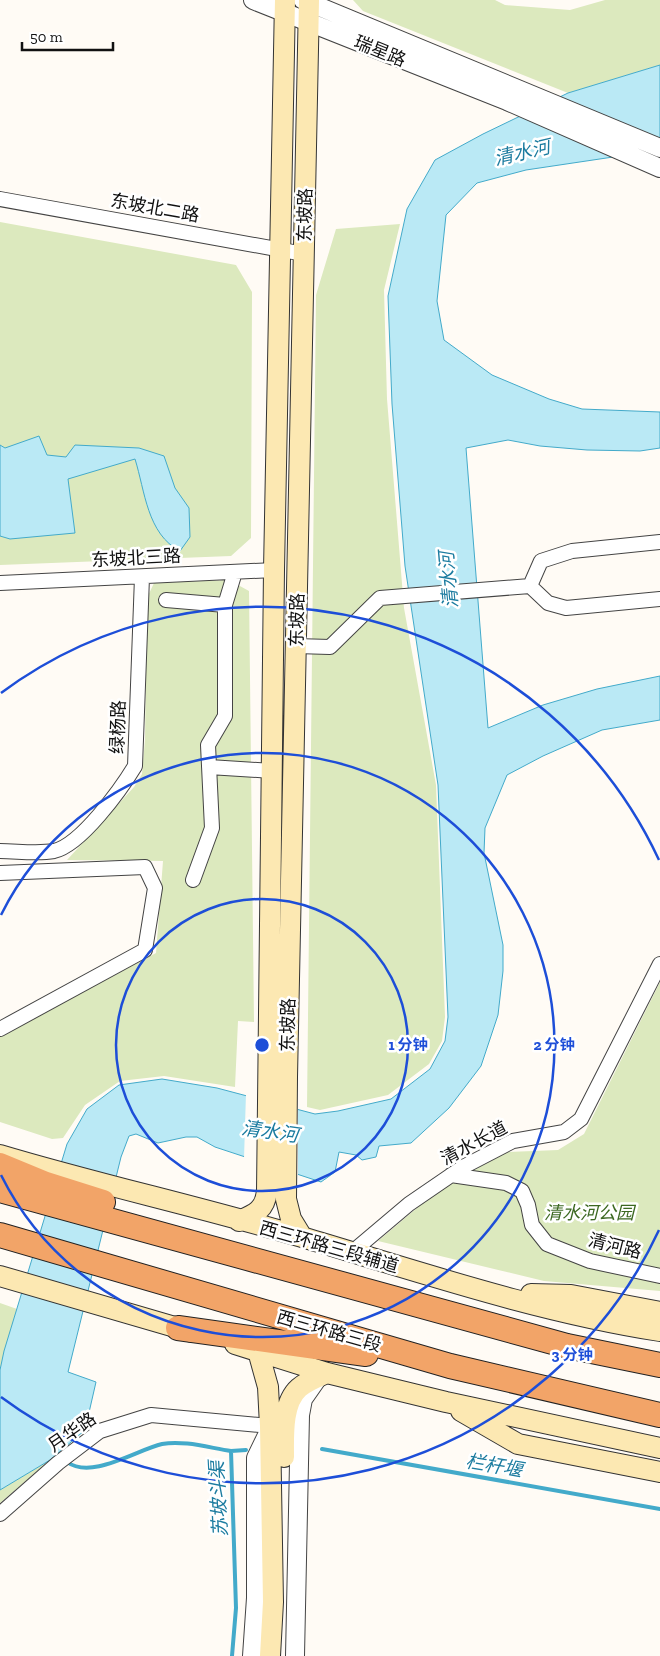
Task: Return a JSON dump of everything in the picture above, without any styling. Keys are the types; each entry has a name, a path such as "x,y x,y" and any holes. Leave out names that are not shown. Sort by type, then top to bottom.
{"highway":[{"path":"0,1166 46,1185 116,1206 211,1248 567,1346 660,1365"},
{"path":"0,1190 46,1185"},
{"name":"西三环路三段","path":"0,1235 450,1366 660,1415"},
{"path":"178,1328 450,1366"}],"main road":[{"name":"东坡路","path":"302,1237 291,1219 286,1199 308,6"},
{"name":"东坡路","path":"239,1221 262,1209 266,1201 267,1191 274,570 282,250 285,7"},
{"name":"西三环路三段辅道","path":"0,1155 46,1185 116,1206 239,1221 302,1237 351,1253 498,1294 660,1331"},
{"path":"267,1191 287,1187"},
{"path":"8,1278 258,1351 323,1375 660,1448"},
{"path":"498,1294 571,1295 660,1312"},
{"path":"258,1351 268,1387 270,1427 273,1602 270,1656"},
{"path":"281,1656 285,1603 284,1430 289,1407 298,1389 323,1375"},
{"path":"446,1402 518,1444 660,1472"}],"street":[{"name":"瑞星路","path":"253,0 285,7 308,6 511,95"},
{"path":"511,95 660,148"},
{"path":"511,95 658,167"},
{"name":"东坡北二路","path":"0,199 304,254"},
{"path":"530,586 541,561 572,551 660,542"},
{"name":"东坡北三路","path":"0,583 274,570"},
{"path":"193,880 212,828 208,745 225,716 225,605 235,572"},
{"name":"绿杨路","path":"0,851 54,851 73,843 122,789 135,766 142,576"},
{"path":"296,646 330,647 380,598 530,586 548,602 566,608 660,599"},
{"path":"166,600 225,605"},
{"path":"210,767 272,771"},
{"path":"0,873 145,867 156,888 146,950 0,1029"},
{"name":"清水长道","path":"351,1253 409,1204 451,1175 513,1141 564,1132 581,1119 660,964"},
{"name":"清河路","path":"451,1175 506,1183 522,1191 528,1205 532,1225 547,1244 590,1261 660,1276"},
{"path":"295,1656 300,1415 303,1399 309,1387 323,1375"},
{"name":"月华路","path":"0,1514 58,1463 100,1431 150,1414 270,1427"},
{"path":"252,1656 256,1598 256,1458 270,1427"}],"green space":[{"path":"353,0 495,0 505,5 570,10 605,0 660,0 660,65 568,93 363,11"},
{"path":"0,222 236,265 252,292 251,538 231,556 0,565"},
{"path":"400,224 384,290 387,399 404,608 436,785 445,1017 442,1041 429,1064 388,1095 320,1110 307,1107 316,295 336,229"},
{"path":"229,580 249,591 254,1022 238,1021 235,1087 164,1076 120,1081 85,1105 63,1138 52,1139 0,1122 0,1036 156,953 163,861 67,860 134,787 142,774 145,740 147,598 154,583"},
{"name":"清水河公园","path":"660,982 660,1291 544,1281 378,1241 437,1191 506,1152 558,1150 584,1134"},
{"path":"0,1303 17,1309 0,1370"},
{"path":"50,1460 0,1503 0,1490"}],"water":[{"name":"清水河","path":"660,65 660,150 526,170 477,183 446,215 437,301 444,340 492,375 549,399 582,409 660,412 660,448 640,451 587,450 540,446 508,440 466,448 488,728 543,705 597,689 660,676 660,720 602,730 543,756 507,775 485,828 484,853 503,945 503,971 498,1015 481,1066 449,1108 411,1143 379,1146 376,1157 362,1160 356,1155 339,1152 335,1172 321,1182 215,1147 197,1137 186,1137 158,1143 136,1134 129,1136 121,1157 68,1372 96,1382 85,1430 50,1460 0,1490 0,1370 4,1351 67,1144 87,1109 119,1085 162,1079 217,1088 315,1114 338,1111 391,1099 430,1069 445,1041 448,1017 438,785 405,566 392,404 388,296 407,209 435,160 483,134 568,93"},
{"path":"39,436 47,455 66,457 75,445 139,448 164,456 175,488 189,508 190,537 180,551 160,534 154,523 145,498 135,459 68,479 75,533 10,539 0,536 0,445 5,448"}],"pier":[{"path":"246,1093 298,1107 298,1177 244,1159"}],"waterway":[{"name":"苏坡斗渠","path":"67,1462 77,1467 101,1466 151,1447 170,1443 231,1451 236,1608 232,1656"},
{"name":"栏杆堰","path":"322,1449 660,1509"},
{"name":"栏杆堰","path":"231,1451 246,1450"}]}
